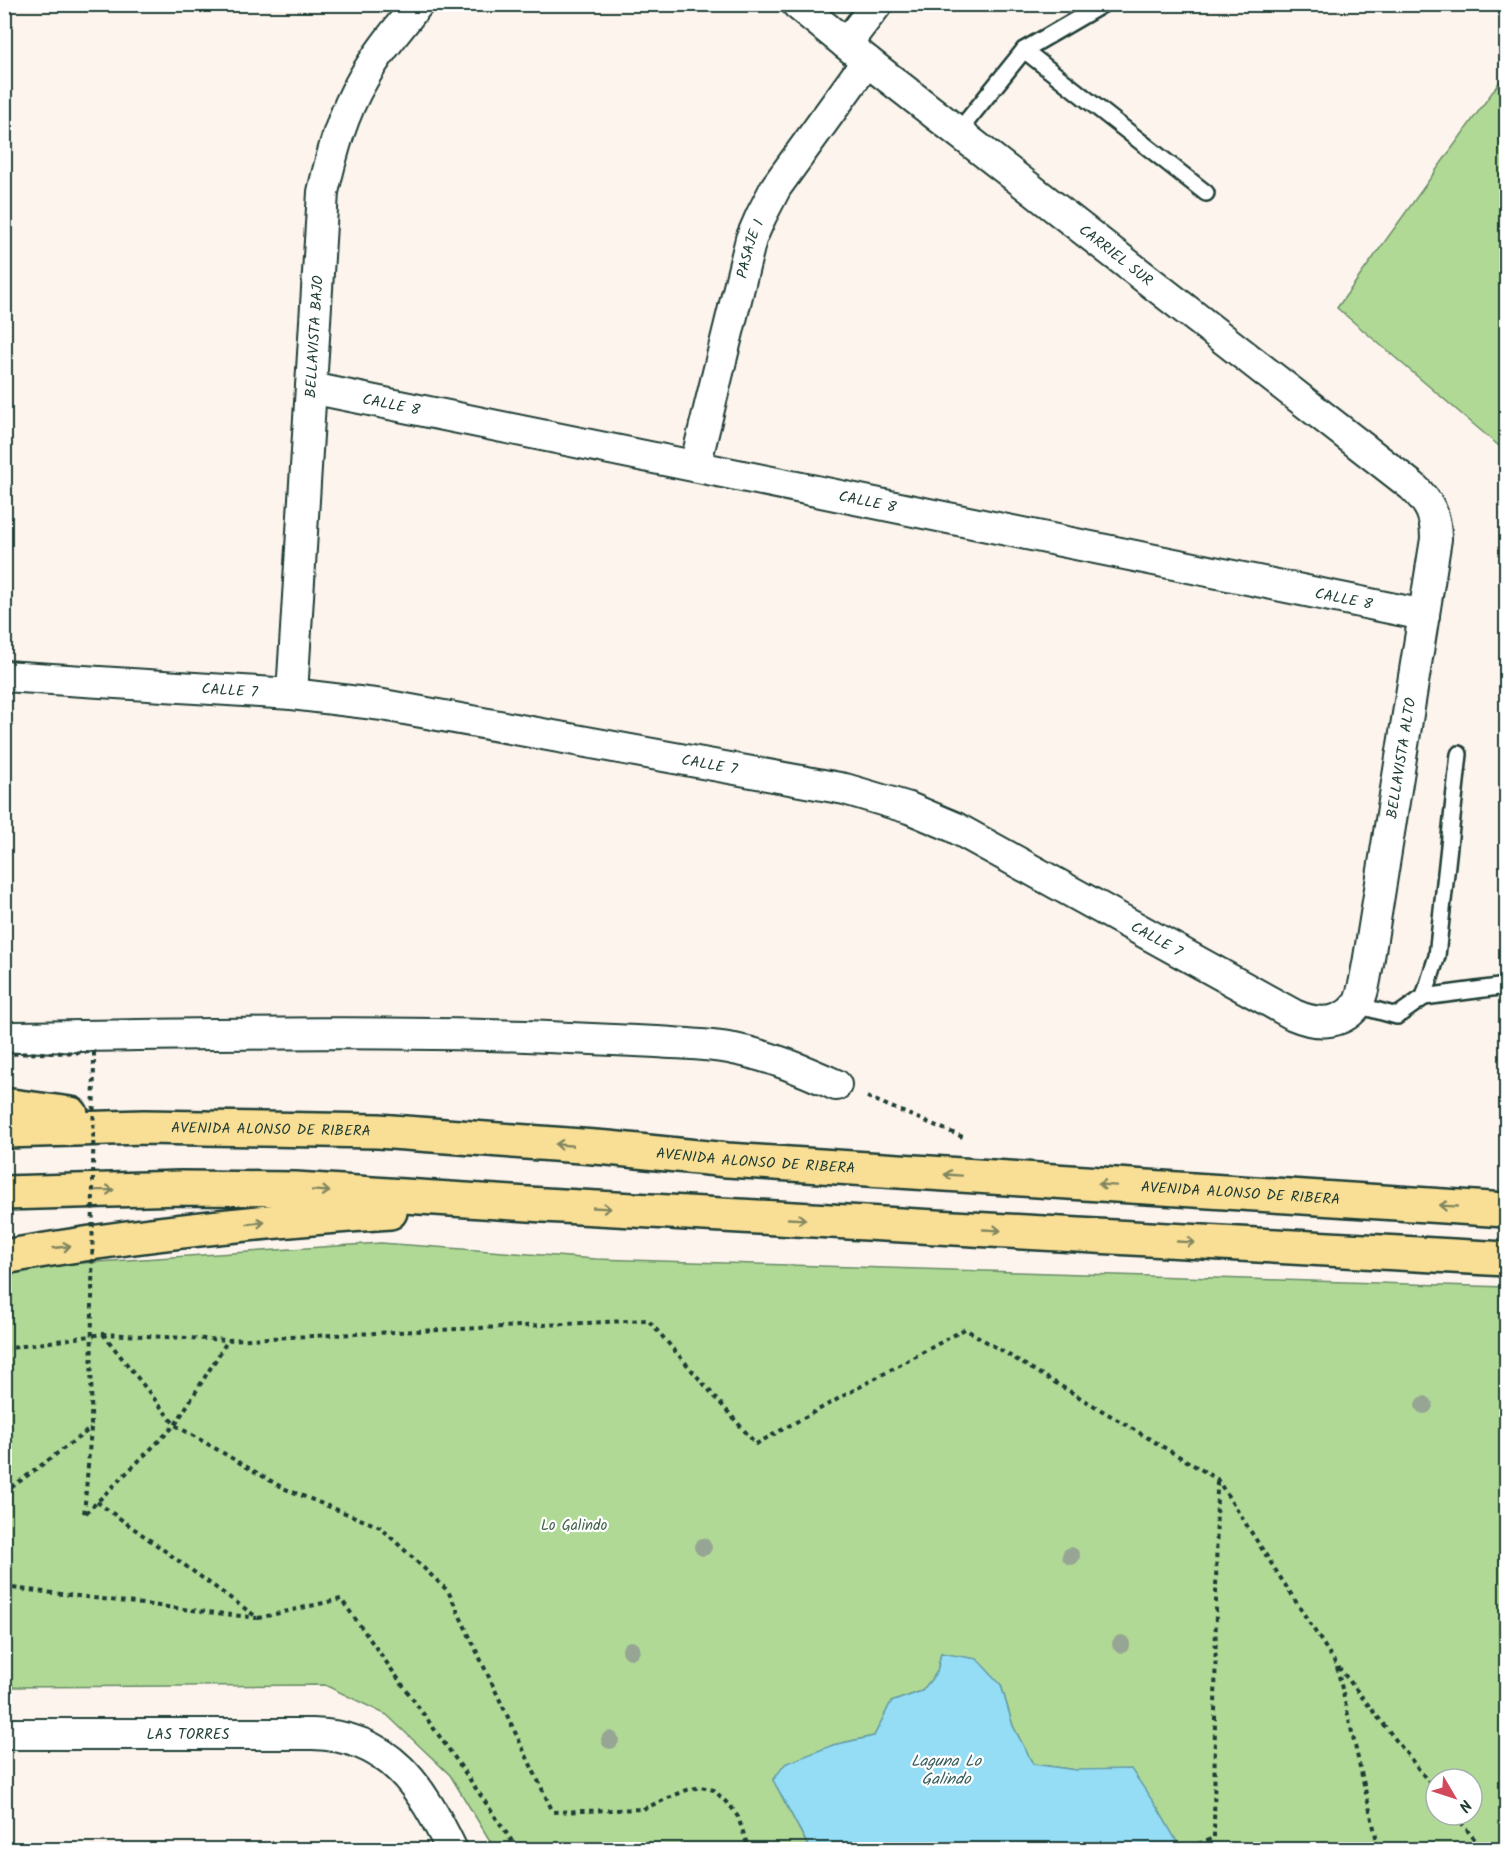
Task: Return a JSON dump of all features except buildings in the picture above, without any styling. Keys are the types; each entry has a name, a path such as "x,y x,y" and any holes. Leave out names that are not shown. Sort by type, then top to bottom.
{"highway":[{"path":"4,1106 91,1117 144,1127"},
{"name":"AVENIDA ALONSO DE RIBERA","path":"4,1131 144,1127 378,1131 608,1148 727,1160 1506,1209"},
{"path":"4,1193 182,1188 295,1189 1506,1259"},
{"path":"4,1257 52,1248 175,1232 297,1219 544,1205"}],"street":[{"name":"BELLAVISTA BAJO","path":"292,694 323,192 344,117 362,80 384,46 418,4"},
{"name":"CARRIEL SUR","path":"797,4 1412,486 1424,497 1431,509"},
{"name":"PASAJE 1","path":"695,466 747,255 761,216 857,53 877,4"},
{"name":"CALLE 8","path":"311,388 1424,615"},
{"name":"BELLAVISTA ALTO","path":"1357,1005 1368,964 1436,539 1436,524 1431,509"},
{"name":"CALLE 7","path":"4,676 292,694 383,705 845,789 909,808 954,827 1307,1021 1321,1023 1334,1020 1346,1015 1357,1005"},
{"path":"4,1037 361,1033 494,1035 677,1044 733,1049 801,1068 836,1085"},
{"name":"LAS TORRES","path":"4,1734 333,1735 353,1739 387,1756 400,1768 440,1826 452,1850"}],"lane":[{"path":"958,132 1024,50 1102,4"},
{"path":"1024,50 1206,193"},
{"path":"1424,997 1437,956 1459,754"},
{"path":"1357,1005 1397,1016 1424,997 1506,986"}],"path":[{"path":"4,1054 94,1052 91,1428 84,1515 175,1425 228,1340"},
{"path":"836,1085 966,1138"},
{"path":"4,1349 103,1334 228,1340 648,1320 756,1444 964,1329 1217,1479 1336,1664 1424,1776"},
{"path":"103,1334 175,1425 283,1488 380,1527 448,1591 553,1812 643,1809 687,1790 701,1787 714,1790 732,1808 738,1817 749,1850"},
{"path":"4,1493 91,1428"},
{"path":"1181,1850 1214,1838 1217,1479"},
{"path":"97,1502 258,1618"},
{"path":"4,1587 258,1618 341,1599 455,1758 516,1850"},
{"path":"1336,1664 1379,1850"},
{"path":"1464,1827 1476,1842 1476,1850"}],"green space":[{"path":"1506,73 1506,452 1337,308"},
{"name":"Lo Galindo","path":"381,1243 596,1259 1506,1287 1506,1849 1181,1849 1158,1809 1076,1770 1033,1764 1013,1726 1001,1685 941,1653 937,1672 922,1691 891,1702 874,1736 833,1745 773,1779 810,1850 495,1849 450,1775 387,1715 325,1685 5,1687 5,1271 22,1267"}],"water":[{"name":"Laguna Lo Galindo","path":"941,1653 977,1659 1001,1685 1013,1726 1033,1764 1076,1770 1131,1769 1181,1849 810,1849 773,1780 785,1764 833,1745 874,1736 891,1702 922,1691 937,1672"}]}
